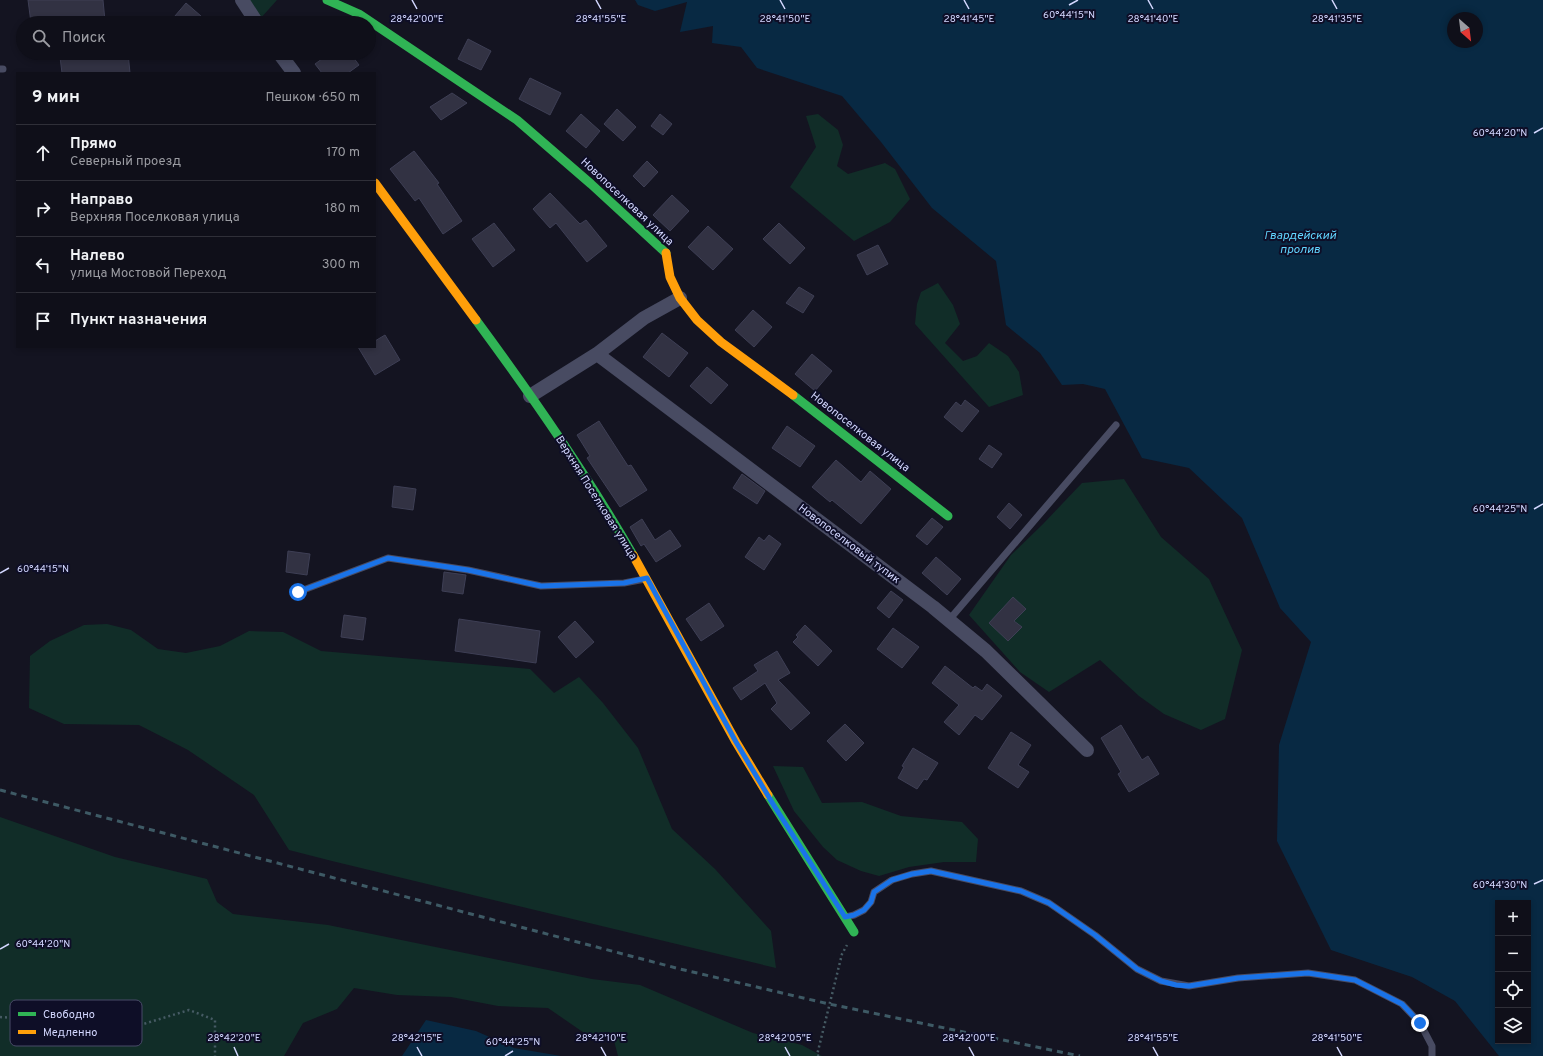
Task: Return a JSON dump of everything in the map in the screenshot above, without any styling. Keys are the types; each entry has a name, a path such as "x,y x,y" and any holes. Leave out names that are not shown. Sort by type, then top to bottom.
{"street":[{"path":"242,0 252,16"},
{"name":"Новопоселковая улица","path":"327,0 363,16"},
{"name":"Новопоселковая улица","path":"376,25 517,120 666,252 670,277 680,298 697,320 721,342 765,373 948,516"},
{"path":"284,60 293,72"},
{"name":"Верхняя Поселковая улица","path":"376,184 530,396 591,485 647,578 736,742 854,932"},
{"path":"530,396 597,354 644,318 680,298"},
{"name":"Новопоселковый тупик","path":"597,354 949,620 986,651 1087,750"}],"lane":[{"path":"949,620 1116,425"},
{"path":"298,592 388,558 468,570 541,586 624,583 647,578"},
{"path":"845,917 854,915 864,910 871,902 874,892 892,880 912,874 931,871 1021,891 1049,903 1095,935 1137,969 1161,981 1176,985 1189,986 1238,978 1308,973 1355,980 1402,1004 1420,1023 1432,1046 1432,1056"}],"path":[{"path":"819,1056 842,954 854,932"},
{"path":"142,1024 189,1010 215,1020 215,1056"},
{"path":"0,1017 10,1018"}],"green space":[{"path":"249,0 277,0 263,16 258,16"},
{"path":"818,114 838,130 843,145 837,166 848,174 885,163 895,169 910,199 890,222 854,241 790,187 816,147 806,116"},
{"path":"938,283 953,305 960,324 945,343 963,361 977,356 989,343 1008,356 1019,372 1023,395 989,407 915,324 917,304 921,292"},
{"path":"1124,479 1161,537 1209,579 1242,650 1225,719 1201,730 1164,714 1139,696 1100,660 1049,692 1020,672 969,615 1011,555 1082,483"},
{"path":"107,624 131,630 158,649 186,653 220,646 249,631 283,632 321,651 530,669 554,693 579,677 603,703 638,748 672,829 715,869 771,931 776,968 289,850 254,795 188,750 139,725 64,724 29,708 30,656 50,641 84,625"},
{"path":"773,766 803,767 822,803 862,802 901,816 962,822 978,839 976,862 944,862 909,867 879,876 861,871 837,860 823,847 794,811"},
{"path":"0,817 115,857 207,879 217,902 233,914 328,925 592,979 640,985 753,1033 802,1045 822,1056 618,1056 612,1033 590,1037 548,1008 498,1006 451,997 397,995 354,988 337,1009 303,1023 284,1056 0,1056"}],"water":[{"name":"Гвардейский пролив","path":"635,0 1543,0 1543,1056 1499,1056 1455,1001 1412,977 1331,950 1277,841 1279,745 1311,642 1280,608 1242,518 1189,468 1142,458 1105,389 1083,384 1062,385 1040,353 1006,325 996,261 932,208 881,142 842,96 757,68 741,47 712,43 713,26 680,32 687,2 655,11 638,5"},
{"path":"426,1020 476,1031 514,1048 561,1056 402,1056"}],"building":[{"path":"28,0 103,0 105,16 30,16"},
{"path":"186,3 201,16 175,16"},
{"path":"468,39 491,51 481,70 458,59"},
{"path":"60,60 129,60 130,72 62,72"},
{"path":"320,60 355,60 359,65 349,72 321,72 315,64"},
{"path":"530,78 561,93 550,115 519,99"},
{"path":"452,93 467,103 441,120 430,107"},
{"path":"617,109 636,127 623,141 604,124"},
{"path":"581,114 600,131 586,148 566,131"},
{"path":"660,114 672,124 663,135 651,126"},
{"path":"414,151 439,183 437,184 462,221 443,234 419,198 415,201 390,169"},
{"path":"647,161 658,172 644,187 633,176"},
{"path":"550,193 580,224 586,220 607,246 587,262 556,223 550,228 533,209"},
{"path":"672,195 689,211 670,231 653,215"},
{"path":"494,223 515,250 493,267 472,239"},
{"path":"779,223 805,248 790,264 763,239"},
{"path":"708,226 733,249 713,270 688,247"},
{"path":"878,245 888,264 867,275 857,255"},
{"path":"799,287 814,296 803,313 786,303"},
{"path":"753,310 772,327 754,347 735,330"},
{"path":"662,333 688,353 669,377 643,357"},
{"path":"385,335 400,360 375,375 359,348 376,348 376,340"},
{"path":"812,354 832,371 815,391 795,374"},
{"path":"707,367 728,385 711,404 690,386"},
{"path":"965,400 979,411 962,432 944,417 956,402 961,406"},
{"path":"599,421 628,466 631,465 647,490 620,507 587,458 590,456 577,435"},
{"path":"787,426 815,446 800,467 772,448"},
{"path":"989,445 1002,454 992,468 979,459"},
{"path":"836,460 861,482 870,471 891,489 861,524 832,500 830,502 812,487"},
{"path":"742,474 765,491 757,504 733,488"},
{"path":"394,486 416,489 413,510 392,507"},
{"path":"1009,503 1022,515 1010,529 997,517"},
{"path":"932,518 943,527 927,545 916,536"},
{"path":"642,519 655,540 670,530 681,546 656,562 644,544 641,546 630,527"},
{"path":"769,535 781,544 764,570 745,557 759,537 764,541"},
{"path":"288,551 310,554 307,575 286,572"},
{"path":"936,557 961,579 947,595 922,573"},
{"path":"444,572 466,575 463,594 442,591"},
{"path":"891,591 903,600 889,618 877,608"},
{"path":"1013,597 1026,609 1014,621 1022,627 1008,641 989,623"},
{"path":"709,603 724,626 701,641 686,619"},
{"path":"344,615 366,618 363,640 341,637"},
{"path":"459,619 540,631 536,663 455,651"},
{"path":"575,621 594,642 576,658 558,637"},
{"path":"805,625 832,651 818,666 793,642 798,637 796,635"},
{"path":"893,628 919,647 902,668 877,649"},
{"path":"777,651 790,673 778,680 810,713 791,730 771,709 777,703 765,683 741,700 733,688 758,671 754,665"},
{"path":"945,666 973,688 975,686 982,691 987,684 1002,696 982,720 975,715 959,735 944,722 959,705 932,683"},
{"path":"845,724 864,743 846,761 827,741"},
{"path":"1121,725 1142,760 1148,756 1159,774 1129,792 1118,774 1121,772 1101,738"},
{"path":"1011,732 1031,745 1018,765 1029,772 1018,788 988,768"},
{"path":"913,748 938,763 927,780 924,779 917,789 898,778 904,767 902,766"}],"railway":[{"path":"0,790 680,969 829,1004 1080,1056"}],"traffic: fast":[{"path":"327,0 362,16"},
{"path":"376,25 517,120 591,184 666,253"},
{"path":"476,320 558,435 597,494 633,555"},
{"path":"793,395 948,516"},
{"path":"768,795 854,932"}],"traffic: slow":[{"path":"376,184 476,320"},
{"path":"666,253 670,277 680,298 697,320 721,342 793,395"},
{"path":"633,555 736,742 768,795"}],"route":[{"path":"298,592 388,558 468,570 541,586 624,583 647,578 736,742 773,804 845,917 854,915 864,910 871,902 874,892 892,880 912,874 931,871 1021,891 1049,903 1073,918 1137,969 1161,981 1176,985 1189,986 1238,978 1308,973 1355,980 1402,1004 1420,1023"}]}
